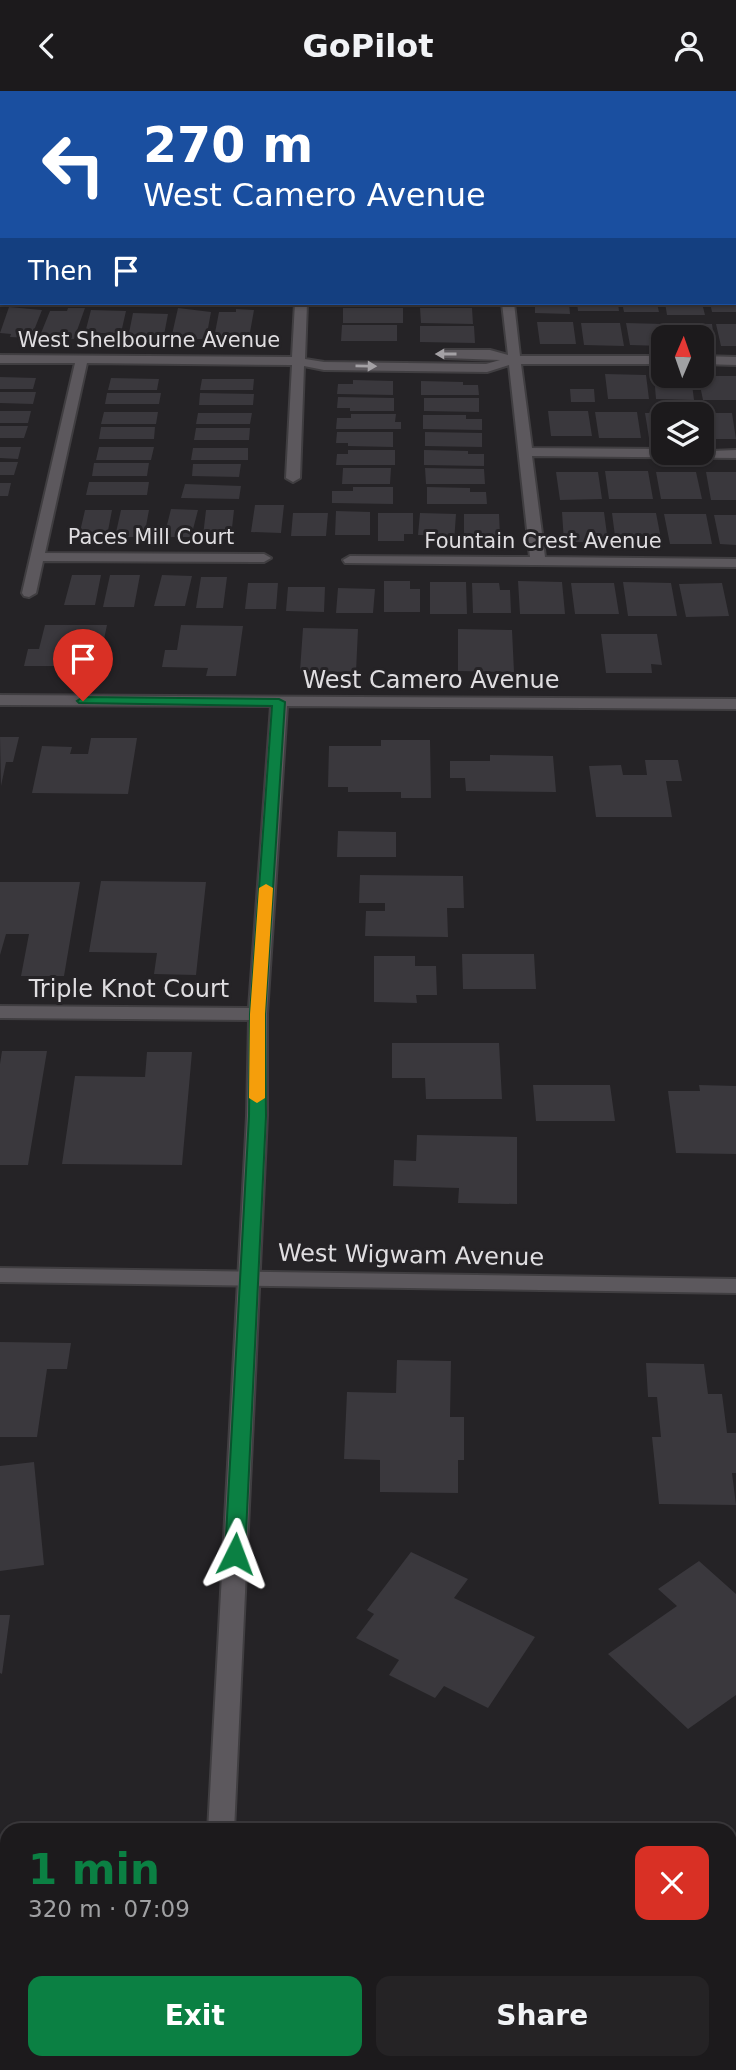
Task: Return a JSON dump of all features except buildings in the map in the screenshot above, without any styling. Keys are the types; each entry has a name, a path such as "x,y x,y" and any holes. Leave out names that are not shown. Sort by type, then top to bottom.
{"street":[{"path":"293,478 300,305"},
{"path":"508,305 537,561"},
{"name":"West Shelbourne Avenue","path":"0,359 299,361 324,366 487,368 514,359 651,360"},
{"path":"29,593 82,359"},
{"path":"714,360 736,361"},
{"path":"525,452 736,454"},
{"name":"Paces Mill Court","path":"37,557 264,558"},
{"name":"Fountain Crest Avenue","path":"350,560 736,563"},
{"name":"West Camero Avenue","path":"0,700 736,703"},
{"path":"221,1823 257,1116 258,1014 279,702"},
{"name":"Triple Knot Court","path":"0,1012 258,1014"},
{"name":"West Wigwam Avenue","path":"0,1275 736,1286"}],"slow traffic":[{"path":"257,1098 258,1014 266,888"}],"route":[{"path":"83,701 279,702 258,1014 257,1116 235,1554"}]}
